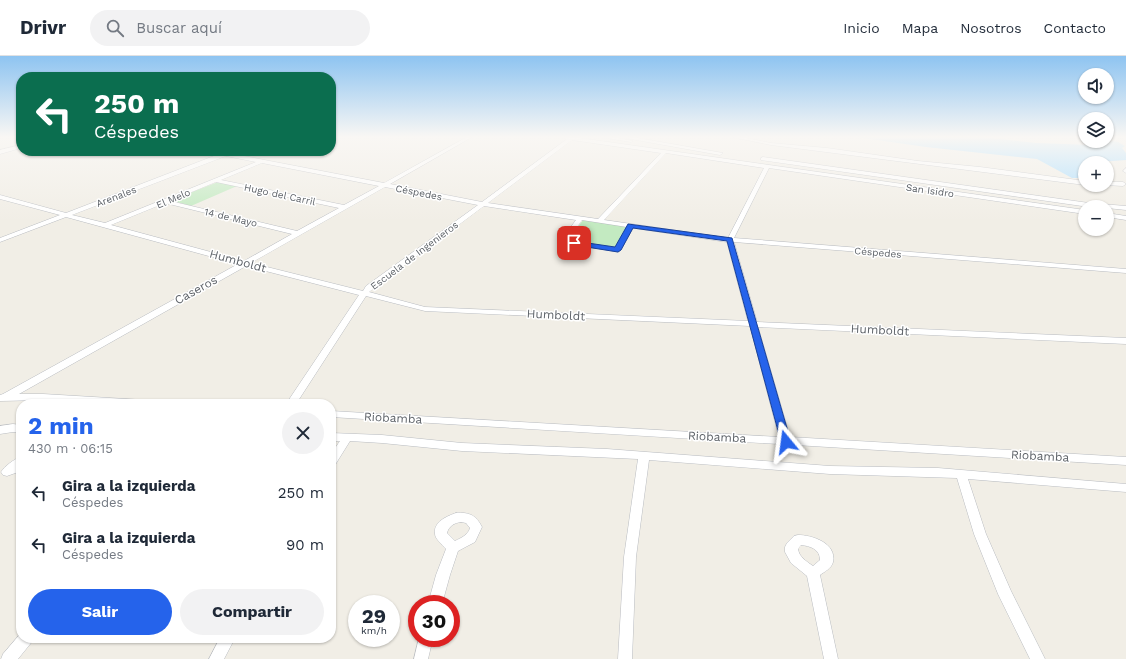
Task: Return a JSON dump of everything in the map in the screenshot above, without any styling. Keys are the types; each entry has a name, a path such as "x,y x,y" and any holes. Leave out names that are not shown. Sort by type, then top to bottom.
{"street":[{"name":"Arenales","path":"0,240 196,165"},
{"name":"El Melo","path":"106,226 252,165"},
{"name":"Céspedes","path":"283,165 483,204 730,240 1126,271"},
{"name":"Caseros","path":"2,396 420,165"},
{"name":"Escuela de Ingenieros","path":"294,399 363,294 535,165"},
{"path":"599,221 652,165"},
{"path":"763,165 730,240 786,442"},
{"name":"San Isidro","path":"784,165 1078,211"},
{"path":"788,165 1078,205"},
{"path":"940,165 980,169 1078,183"},
{"name":"Hugo del Carril","path":"215,180 344,207"},
{"path":"1114,184 1125,183"},
{"name":"Humboldt","path":"0,197 363,294 416,307 437,310 1126,341"},
{"name":"14 de Mayo","path":"164,201 298,233"},
{"path":"1114,207 1126,208"},
{"path":"1114,210 1126,211"},
{"path":"1114,216 1126,218"},
{"path":"581,218 563,241 618,250 631,226"},
{"path":"0,406 2,396 76,399"},
{"name":"Riobamba","path":"336,414 1126,461"},
{"path":"0,430 16,429"},
{"path":"336,437 382,439 462,447 644,456 808,469 961,474 1126,488"},
{"path":"336,455 348,437"},
{"path":"625,659 630,557 644,456"},
{"path":"4,474 16,464"},
{"path":"4,474 16,468"},
{"path":"961,474 980,534 1006,594 1038,659"},
{"path":"438,595 453,548"},
{"path":"813,573 832,659"},
{"path":"8,659 22,643"},
{"path":"216,659 225,643"},
{"path":"421,659 424,647"}],"green space":[{"path":"218,182 237,186 191,206 173,201 174,199"},
{"path":"583,220 627,226 615,247 568,240"}],"water":[{"path":"1048,165 1078,165 1078,178 1072,178"}],"route":[{"path":"574,243 618,250 631,226 730,240 786,442"}]}
